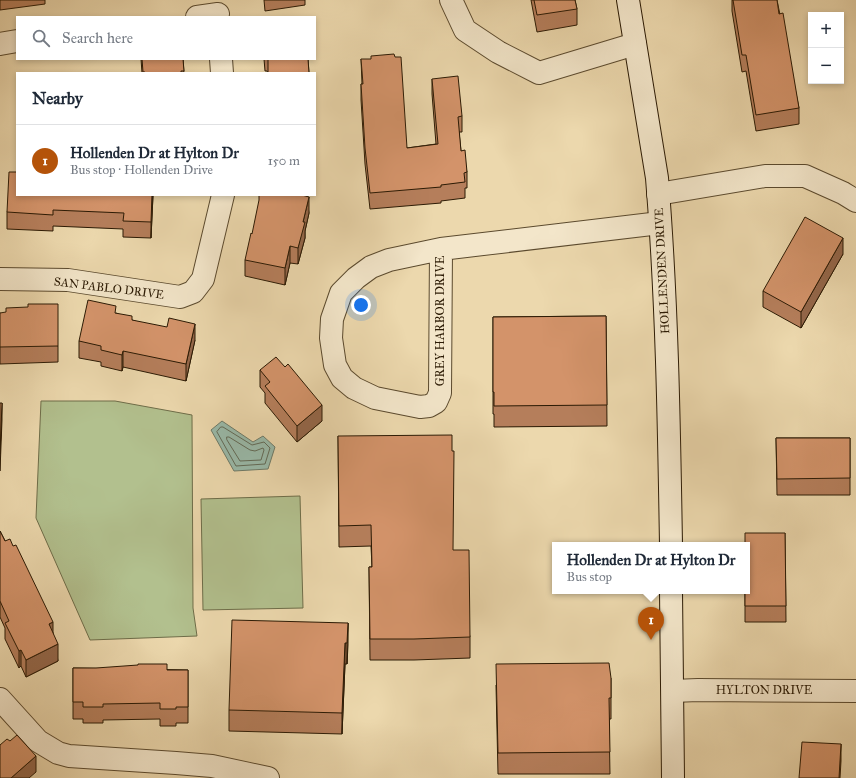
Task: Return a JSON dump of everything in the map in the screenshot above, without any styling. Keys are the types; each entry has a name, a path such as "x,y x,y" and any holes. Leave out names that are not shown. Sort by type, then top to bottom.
{"street":[{"path":"452,0 465,30 498,52 539,73 635,44"},
{"name":"HOLLENDEN DRIVE","path":"628,0 657,178 664,275 668,386 670,542"},
{"path":"199,16 218,10"},
{"path":"0,44 16,41"},
{"path":"221,60 222,72"},
{"path":"658,194 765,176 805,176 843,193 856,201"},
{"name":"SAN PABLO DRIVE","path":"0,279 68,280 180,297 193,292 202,279 223,196"},
{"name":"GREY HARBOR DRIVE","path":"441,249 440,393 436,402 428,406 420,407 375,398 354,388 342,378 335,365 331,338 332,319 340,293 356,278 371,267 389,260 441,249 660,223"},
{"path":"671,594 673,778"},
{"name":"HYLTON DRIVE","path":"673,691 856,691"},
{"path":"0,699 38,741 58,753 69,756 212,766 268,778"}],"green space":[{"path":"41,401 115,401 192,415 193,608 197,636 90,640 36,518"},
{"path":"300,496 303,608 203,610 201,499"}],"water":[{"path":"222,421 253,442 263,436 275,447 268,469 234,471 211,430"}],"building":[{"path":"534,0 575,0 577,9 537,15"},
{"path":"733,0 777,0 779,14 783,13 799,108 756,115 746,55 742,55"},
{"path":"394,54 395,57 401,57 407,148 438,144 432,79 458,76 462,116 458,117 461,151 465,150 467,172 464,173 465,182 441,185 441,187 370,193 365,148 361,59 371,59 371,56"},
{"path":"142,60 183,60 184,71 181,72 143,72"},
{"path":"268,60 308,60 309,72 268,72"},
{"path":"9,172 16,172 16,196 152,196 151,222 123,221 124,213 53,210 53,215 7,212"},
{"path":"259,196 309,197 303,222 305,222 298,248 290,246 285,268 245,260"},
{"path":"805,217 843,238 801,312 763,291"},
{"path":"88,300 116,306 115,313 132,316 132,320 167,327 169,318 195,324 186,364 123,351 122,355 101,350 101,346 79,341"},
{"path":"28,304 58,304 58,346 0,347 0,313 6,312 6,308 28,307"},
{"path":"606,316 607,405 494,406 493,317"},
{"path":"276,357 285,367 288,364 322,405 297,426 265,386 270,382 260,370"},
{"path":"0,403 2,403 0,454"},
{"path":"452,435 452,451 454,451 453,550 469,550 470,637 370,639 369,567 372,567 371,525 339,526 338,436"},
{"path":"776,438 850,438 850,478 777,479"},
{"path":"0,531 5,541 10,539 13,546 16,545 53,622 49,624 58,644 26,660 21,650 19,651 5,623 9,621 0,601"},
{"path":"745,533 785,533 786,606 745,606 745,594 750,594 750,542 745,542"},
{"path":"232,620 348,623 347,643 345,643 342,713 229,710"},
{"path":"609,663 611,678 611,698 609,698 610,752 498,753 496,664"},
{"path":"138,664 167,664 167,670 188,670 188,707 160,709 160,703 103,704 103,707 83,707 83,702 73,702 73,668 96,668"},
{"path":"17,735 36,756 11,778 0,778 0,745 7,739 10,741"},
{"path":"802,742 841,744 839,778 799,778"}],"place":[{"name":"Hollenden Dr at Hylton Dr","path":"651,640"}]}
